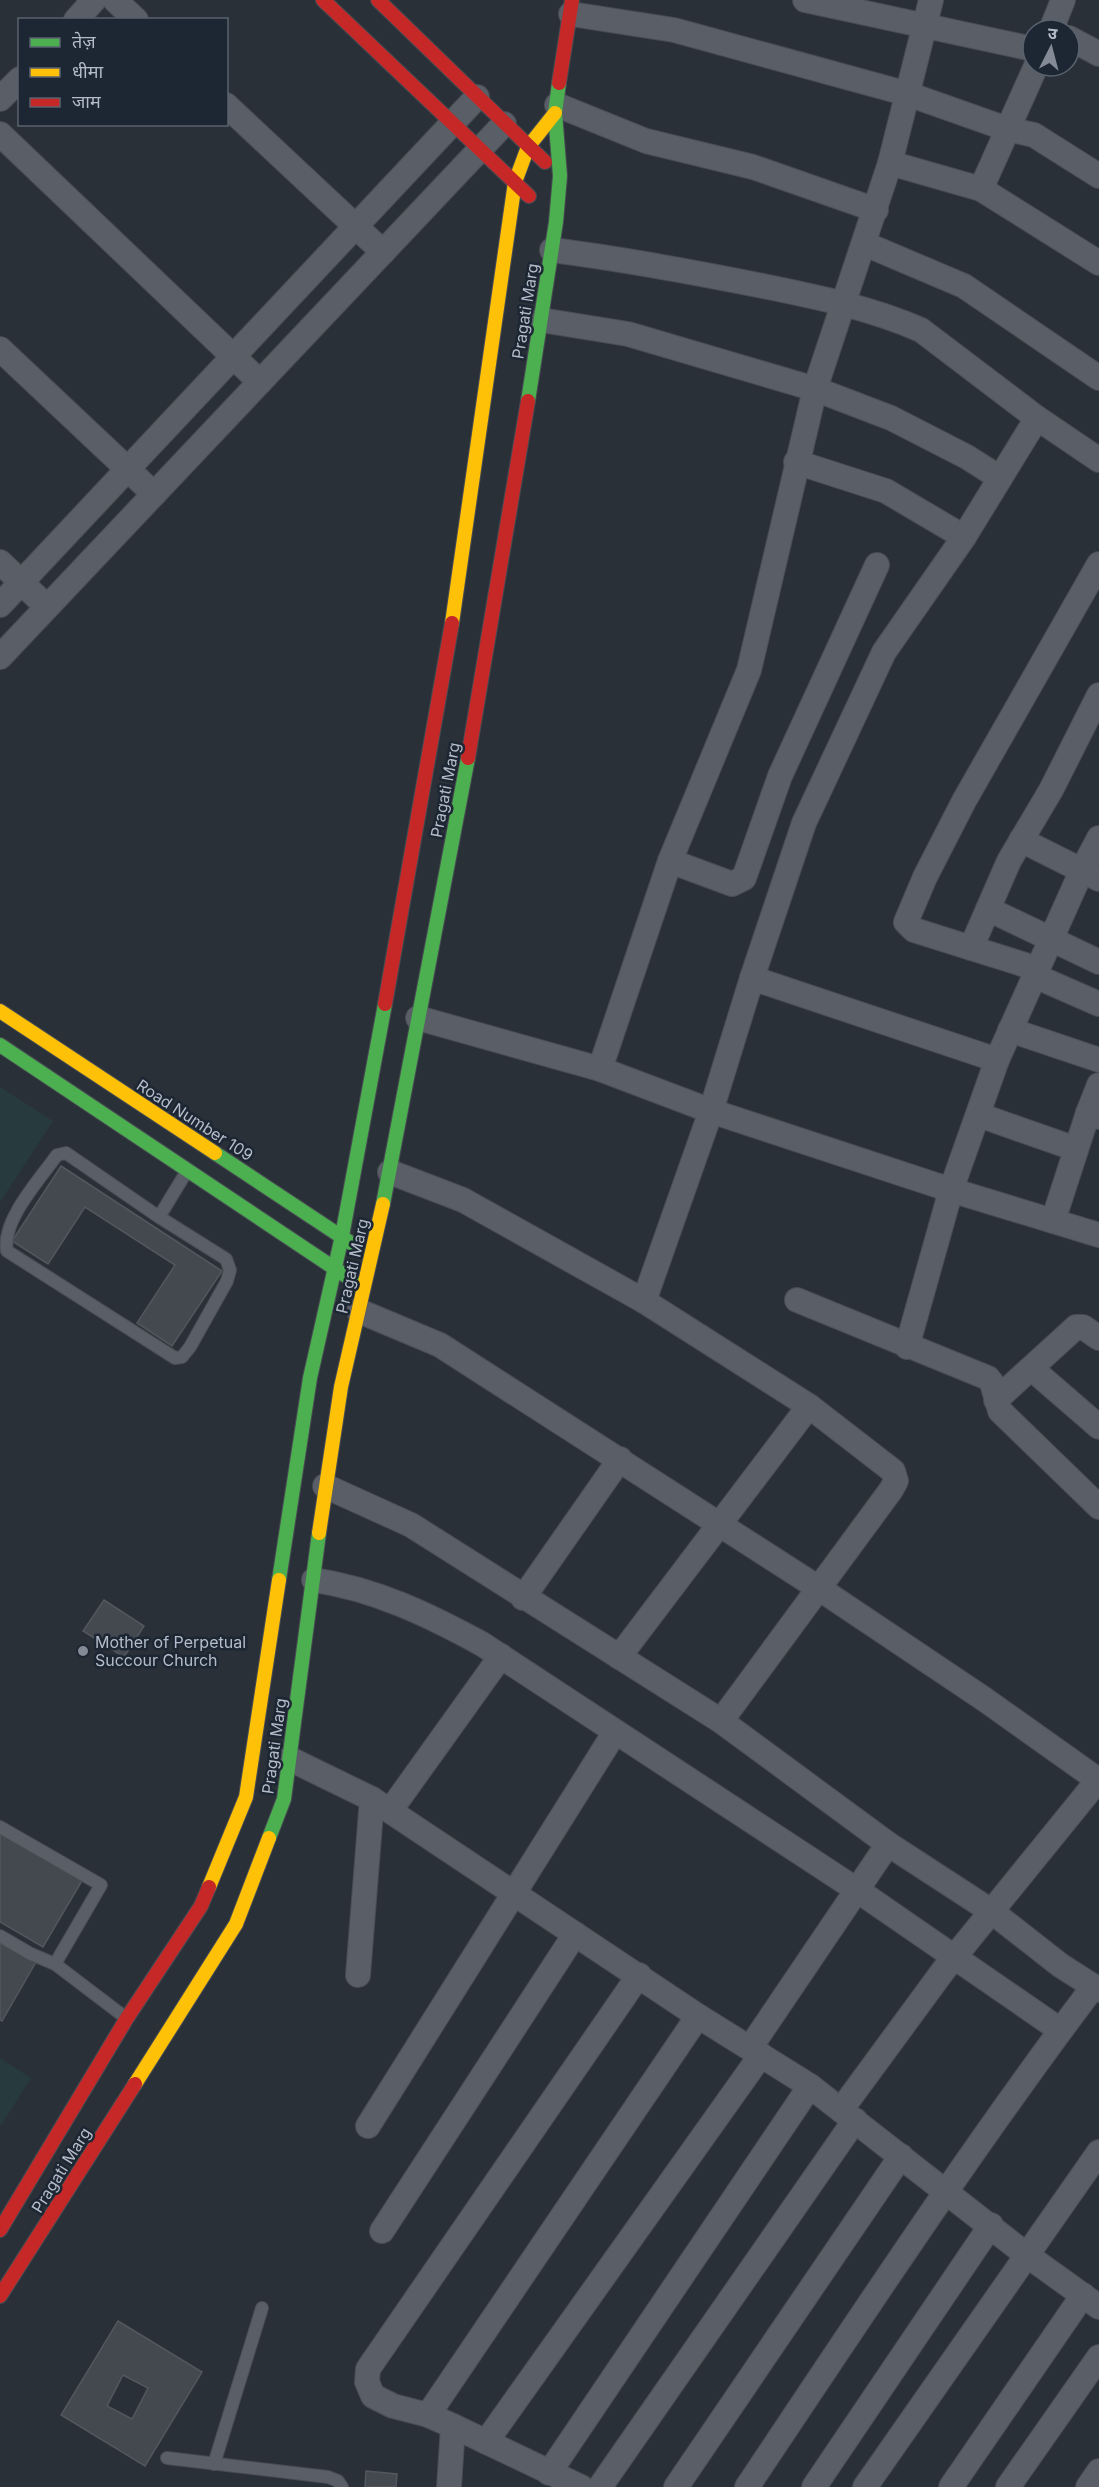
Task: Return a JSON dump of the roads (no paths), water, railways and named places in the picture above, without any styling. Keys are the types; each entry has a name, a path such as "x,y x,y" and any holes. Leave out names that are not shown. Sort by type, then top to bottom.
{"main road":[{"path":"323,0 556,222"},
{"path":"378,0 560,176"},
{"name":"Pragati Marg","path":"0,2296 236,1924 284,1799 315,1580 325,1486 341,1387 390,1172 484,671 541,320 556,222 560,176 556,109 572,7"},
{"name":"Pragati Marg","path":"0,2230 127,2018 201,1906 246,1797 310,1378 342,1236 446,662 514,182 528,147 556,109"},
{"name":"Road Number 109","path":"0,1011 371,1256"},
{"path":"0,1045 364,1287"}],"street":[{"path":"78,18 94,0"},
{"path":"115,0 134,18"},
{"path":"805,0 1021,46"},
{"path":"600,1069 670,861 749,670 796,462 815,389 876,210 931,0"},
{"path":"1060,18 1063,0"},
{"path":"572,7 674,30 908,94 1007,129 1034,135 1099,176"},
{"path":"1081,45 1099,54"},
{"path":"981,189 1030,78"},
{"path":"0,99 18,81"},
{"path":"0,605 477,97"},
{"path":"228,107 383,252"},
{"path":"556,109 646,141 753,167 876,210"},
{"path":"0,657 504,124"},
{"path":"0,134 260,382"},
{"path":"890,163 981,189 1099,264"},
{"path":"865,244 964,286 1099,378"},
{"path":"552,250 658,264 844,303 921,330 1037,418 1099,460"},
{"path":"541,320 628,334 815,389 891,418 967,457 1000,478"},
{"path":"0,349 154,494"},
{"path":"644,1300 711,1111 752,978 804,823 884,652 964,537 1037,418"},
{"path":"796,462 886,491 964,537"},
{"path":"0,562 47,607"},
{"path":"1099,564 964,801 925,877 908,918 908,927 914,930 971,948 1036,973 1099,1004"},
{"path":"670,861 732,884 744,878 780,776 877,565"},
{"path":"971,948 1021,840 1051,790 1099,695"},
{"path":"908,1347 951,1190 997,1060 1053,938 1090,874 1099,838"},
{"path":"1021,840 1090,874"},
{"path":"988,909 1053,938 1099,962"},
{"path":"752,978 997,1060"},
{"path":"418,1018 600,1069 711,1111 951,1190 1099,1234"},
{"path":"1010,1030 1099,1060"},
{"path":"1053,1221 1076,1149 1094,1115 1099,1085"},
{"path":"979,1115 1076,1149"},
{"path":"390,1172 463,1200 644,1300 808,1406 892,1471 896,1481 820,1589 721,1721"},
{"path":"797,1300 908,1347 980,1373 992,1383 1000,1411 1099,1507"},
{"path":"358,1311 440,1345 820,1589 984,1699 1095,1792 955,1957 600,2487"},
{"path":"996,1400 1076,1327 1083,1327 1099,1338"},
{"path":"1032,1369 1099,1427"},
{"path":"619,1657 808,1406"},
{"path":"523,1598 620,1459"},
{"path":"325,1486 411,1525 523,1598 721,1721 888,1844 992,1911 1060,1965 1096,1989 1060,2030 945,2190 747,2487"},
{"path":"315,1580 344,1584 425,1612 501,1656 857,1890 1060,2030"},
{"path":"358,1975 381,1805 501,1656"},
{"path":"368,2126 615,1732"},
{"path":"290,1759 381,1805 698,2016 810,2086 1028,2256 1091,2301 951,2487"},
{"path":"486,2442 756,2051 888,1844"},
{"path":"382,2231 575,1934"},
{"path":"581,2487 428,2415 393,2406 373,2396 367,2382 369,2369 639,1975"},
{"path":"428,2415 698,2016"},
{"path":"549,2473 810,2086"},
{"path":"865,2487 1099,2152"},
{"path":"676,2487 901,2156"},
{"path":"814,2487 991,2225"},
{"path":"1008,2487 1099,2357"},
{"path":"450,2487 453,2426"},
{"path":"1088,2487 1099,2471"}],"lane":[{"path":"66,1153 81,1161 159,1217 226,1259 230,1270 227,1281 182,1357 175,1358 7,1251 5,1241 10,1223 57,1155 66,1153"},
{"path":"159,1217 187,1170"},
{"path":"0,1827 101,1885 55,1964"},
{"path":"0,1936 31,1954 55,1964 127,2018"},
{"path":"214,2464 262,2308"},
{"path":"167,2458 328,2477 338,2481 342,2487"}],"place":[{"name":"Mother of Perpetual Succour Church","path":"83,1651"}]}
